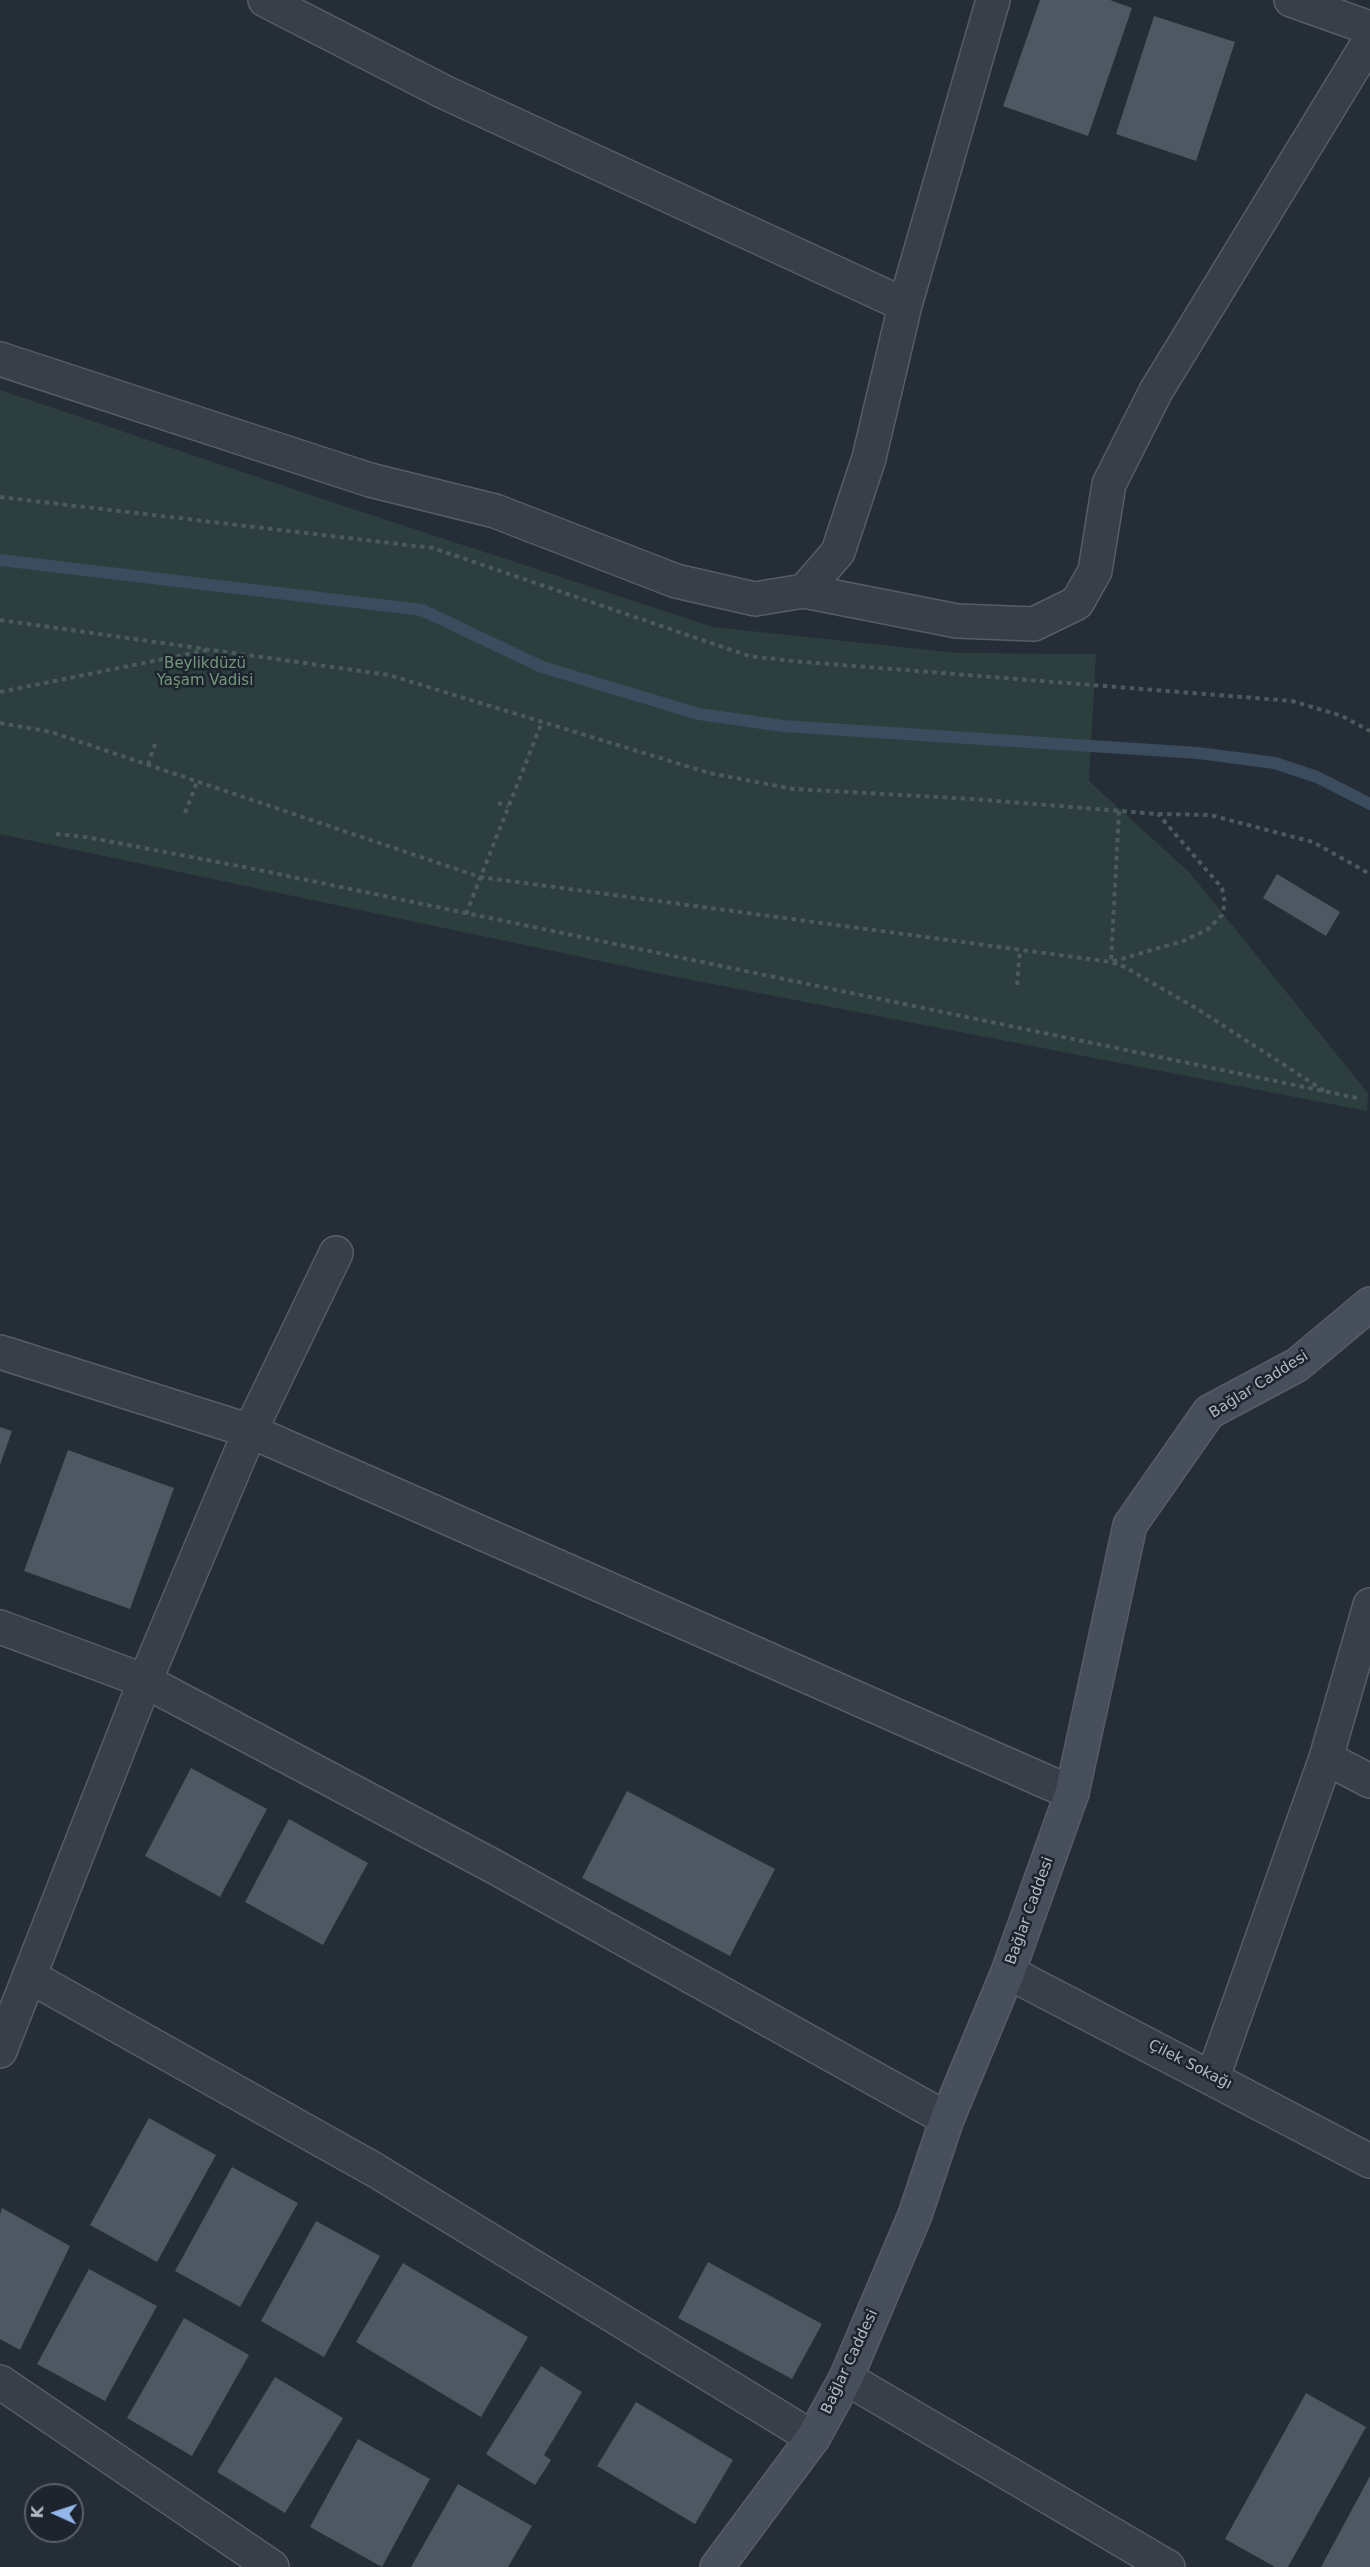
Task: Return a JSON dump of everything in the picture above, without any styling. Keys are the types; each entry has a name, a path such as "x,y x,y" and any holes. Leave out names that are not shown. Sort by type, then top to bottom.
{"street":[{"path":"265,0 444,92 905,305"},
{"path":"804,591 838,552 869,458 905,305 993,0"},
{"path":"1291,0 1370,28"},
{"path":"0,359 370,480 495,511 676,581 755,600 804,591 957,621 1034,624 1077,603 1095,571 1109,484 1156,392 1370,40"},
{"path":"0,2051 145,1681 250,1431 336,1253"},
{"name":"Bağlar Caddesi","path":"717,2567 813,2438 846,2378 915,2215 947,2119 1008,1972 1072,1793 1131,1525 1209,1413 1297,1365 1370,1304"},
{"path":"0,1352 250,1431 1072,1793"},
{"path":"1214,2078 1326,1758 1370,1605"},
{"path":"0,1627 145,1681 494,1866 947,2119"},
{"path":"1326,1758 1370,1781"},
{"name":"Çilek Sokağı","path":"1008,1972 1370,2161"},
{"path":"29,1976 375,2170 813,2438"},
{"path":"846,2378 1168,2567"},
{"path":"0,2382 272,2567"}],"path":[{"path":"0,620 389,675 709,773 793,789 972,799 1158,814 1210,815 1313,842 1370,874"},
{"path":"0,692 213,649"},
{"path":"466,914 542,722"},
{"path":"0,723 51,732 480,877 1111,962 1125,967 1196,1008 1326,1092"},
{"path":"148,765 155,744"},
{"path":"185,813 197,782"},
{"path":"498,803 508,806"},
{"path":"1111,962 1119,811"},
{"path":"1111,962 1183,941 1207,930 1222,915 1225,903 1222,888 1158,814"},
{"path":"56,834 86,837 254,869 1357,1098"},
{"path":"1017,986 1020,950"}],"green space":[{"name":"Beylikdüzü Yaşam Vadisi","path":"0,390 713,627 958,653 1096,654 1089,781 1190,873 1368,1093 1367,1111 666,975 0,834"}],"building":[{"path":"1040,0 1110,0 1132,8 1088,136 1003,106"},
{"path":"1154,16 1235,42 1196,161 1116,134"},
{"path":"1277,874 1340,912 1326,936 1263,898"},
{"path":"0,1427 12,1431 0,1465"},
{"path":"68,1450 174,1488 130,1609 24,1571"},
{"path":"191,1768 267,1809 220,1897 145,1856"},
{"path":"627,1791 775,1869 730,1956 582,1878"},
{"path":"289,1819 368,1863 323,1945 245,1902"},
{"path":"149,2118 216,2155 157,2262 90,2225"},
{"path":"232,2167 298,2203 240,2307 175,2271"},
{"path":"2,2208 70,2246 20,2350 0,2339 0,2214"},
{"path":"316,2221 380,2256 324,2357 261,2321"},
{"path":"708,2262 822,2324 792,2379 678,2318"},
{"path":"403,2263 528,2337 481,2417 356,2342"},
{"path":"89,2269 157,2306 105,2401 37,2364"},
{"path":"184,2318 249,2355 192,2456 127,2418"},
{"path":"541,2366 582,2392 544,2455 551,2460 535,2485 486,2454"},
{"path":"275,2377 343,2418 285,2513 217,2472"},
{"path":"1306,2393 1366,2427 1288,2567 1275,2567 1225,2539"},
{"path":"636,2402 733,2460 695,2524 597,2466"},
{"path":"358,2439 430,2479 382,2567 310,2527"},
{"path":"1370,2476 1370,2567 1321,2567"},
{"path":"458,2484 532,2526 508,2567 411,2567"}],"waterway":[{"path":"0,560 422,610 542,667 699,714 783,726 1198,753 1275,763 1317,777 1370,804"}]}
